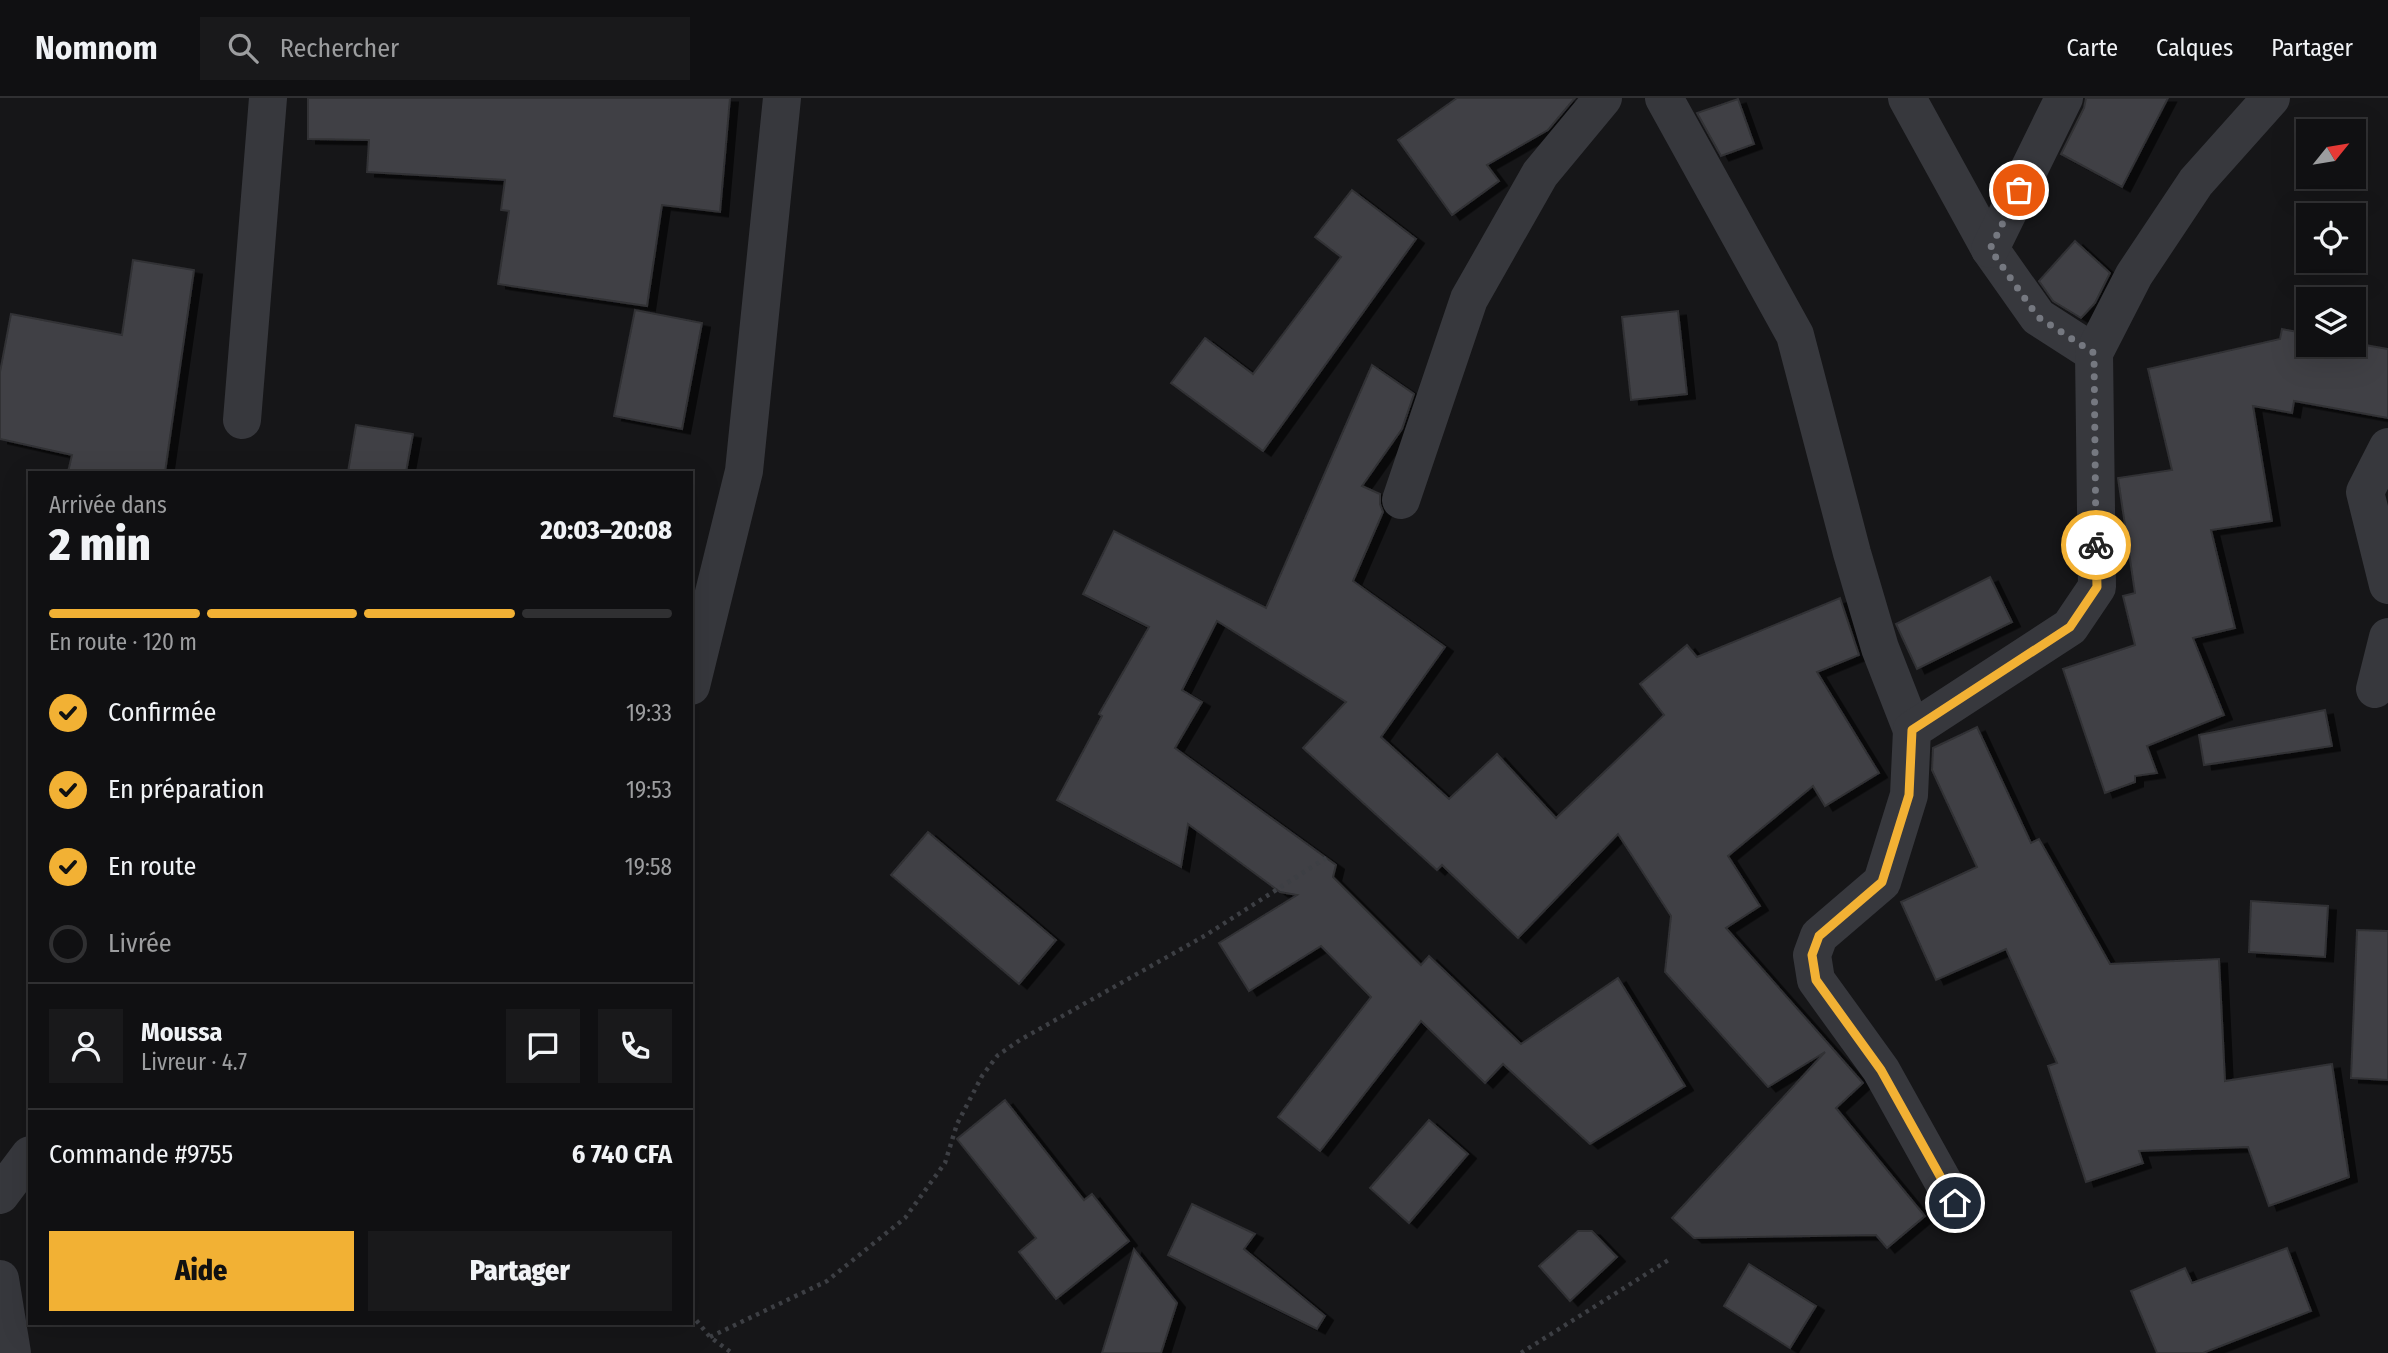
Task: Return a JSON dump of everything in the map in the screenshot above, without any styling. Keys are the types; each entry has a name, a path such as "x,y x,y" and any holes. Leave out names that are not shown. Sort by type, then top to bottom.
{"street":[{"path":"242,420 268,98"},
{"path":"693,678 744,471 782,98"},
{"path":"1401,500 1469,299 1540,174 1603,98"},
{"path":"1664,98 1795,335 1873,624 1912,730 1909,795 1882,882 1819,936 1812,955 1816,980 1881,1070 1955,1203"},
{"path":"1907,98 1990,249 2038,317 2094,353"},
{"path":"1990,249 2064,98"},
{"path":"1912,730 2070,627 2097,587 2094,353 2134,275 2196,182 2271,98"},
{"path":"2388,447 2365,492 2388,585"},
{"path":"2375,689 2388,637"},
{"path":"0,1195 28,1158"},
{"path":"0,1279 12,1353"}],"path":[{"path":"710,1337 827,1281 905,1218 945,1163 957,1124 982,1076 999,1055 1020,1040 1206,935 1329,856"},
{"path":"1521,1353 1670,1259"},
{"path":"693,1316 710,1337 732,1353"}],"building":[{"path":"308,98 730,98 720,212 662,205 647,306 498,284 509,211 501,210 505,180 367,172 369,140 308,139"},
{"path":"1457,98 1575,98 1548,130 1487,165 1499,181 1452,215 1398,140"},
{"path":"2086,98 2168,98 2122,187 2061,154 2084,108"},
{"path":"1738,99 1754,144 1721,156 1697,113"},
{"path":"1352,190 1416,239 1263,451 1171,383 1205,338 1253,374 1341,257 1315,237"},
{"path":"2075,241 2110,273 2095,303 2081,318 2053,301 2039,281"},
{"path":"133,260 194,270 165,471 68,471 72,455 0,439 0,372 11,314 122,335"},
{"path":"635,310 702,323 682,429 614,416"},
{"path":"1678,311 1687,394 1631,400 1622,317"},
{"path":"2282,329 2296,332 2296,357 2366,357 2366,345 2388,349 2388,418 2294,401 2292,413 2253,406 2272,521 2211,530 2235,628 2193,638 2224,715 2147,746 2157,773 2135,776 2135,782 2105,793 2063,669 2135,645 2123,596 2135,593 2118,478 2172,470 2148,369 2280,339"},
{"path":"1372,365 1414,394 1402,429 1362,486 1380,494 1383,512 1353,581 1445,647 1381,737 1449,799 1497,754 1556,818 1664,715 1640,684 1687,645 1697,657 1840,598 1859,655 1817,672 1879,773 1825,806 1813,786 1728,856 1760,906 1726,928 1863,1083 1836,1108 1925,1216 1887,1248 1876,1235 1694,1238 1672,1218 1825,1052 1768,1087 1665,972 1671,916 1618,834 1518,938 1442,865 1437,870 1303,748 1346,702 1217,621 1182,690 1202,702 1175,748 1336,865 1333,877 1421,965 1429,956 1521,1044 1618,978 1685,1086 1590,1144 1503,1064 1485,1083 1421,1021 1320,1151 1278,1117 1371,997 1321,946 1249,991 1219,943 1297,895 1280,892 1188,824 1181,867 1057,800 1102,716 1099,714 1149,627 1083,594 1114,531 1266,608"},
{"path":"356,425 413,434 406,471 348,471"},
{"path":"1990,577 2012,622 1917,669 1896,624"},
{"path":"2325,710 2332,746 2204,765 2199,735"},
{"path":"1977,727 2031,843 2039,839 2110,964 2219,959 2225,1081 2332,1064 2349,1177 2269,1206 2248,1147 2139,1151 2143,1163 2086,1182 2048,1066 2057,1063 2006,949 1936,980 1901,902 1977,867 1932,770 1933,748"},
{"path":"928,832 1056,940 1019,984 891,875"},
{"path":"2251,901 2328,906 2325,957 2249,952"},
{"path":"2357,930 2388,931 2388,1080 2351,1078"},
{"path":"1005,1100 1084,1200 1092,1194 1129,1241 1056,1299 1019,1252 1036,1238 957,1139"},
{"path":"1429,1120 1468,1154 1409,1223 1370,1188"},
{"path":"1192,1204 1255,1234 1244,1249 1325,1316 1317,1329 1168,1255"},
{"path":"1578,1231 1592,1231 1617,1257 1570,1301 1539,1266"},
{"path":"2287,1248 2311,1311 2203,1353 2157,1353 2131,1291 2185,1268 2192,1283"},
{"path":"1134,1249 1177,1303 1161,1353 1102,1353"},
{"path":"1749,1264 1816,1306 1790,1348 1724,1306"}],"way so far":[{"path":"2019,190 1990,249 2038,317 2094,353 2096,545"}],"route":[{"path":"1955,1203 1881,1070 1816,980 1812,955 1819,936 1882,882 1909,795 1912,730 2070,627 2097,587 2096,545"}]}
